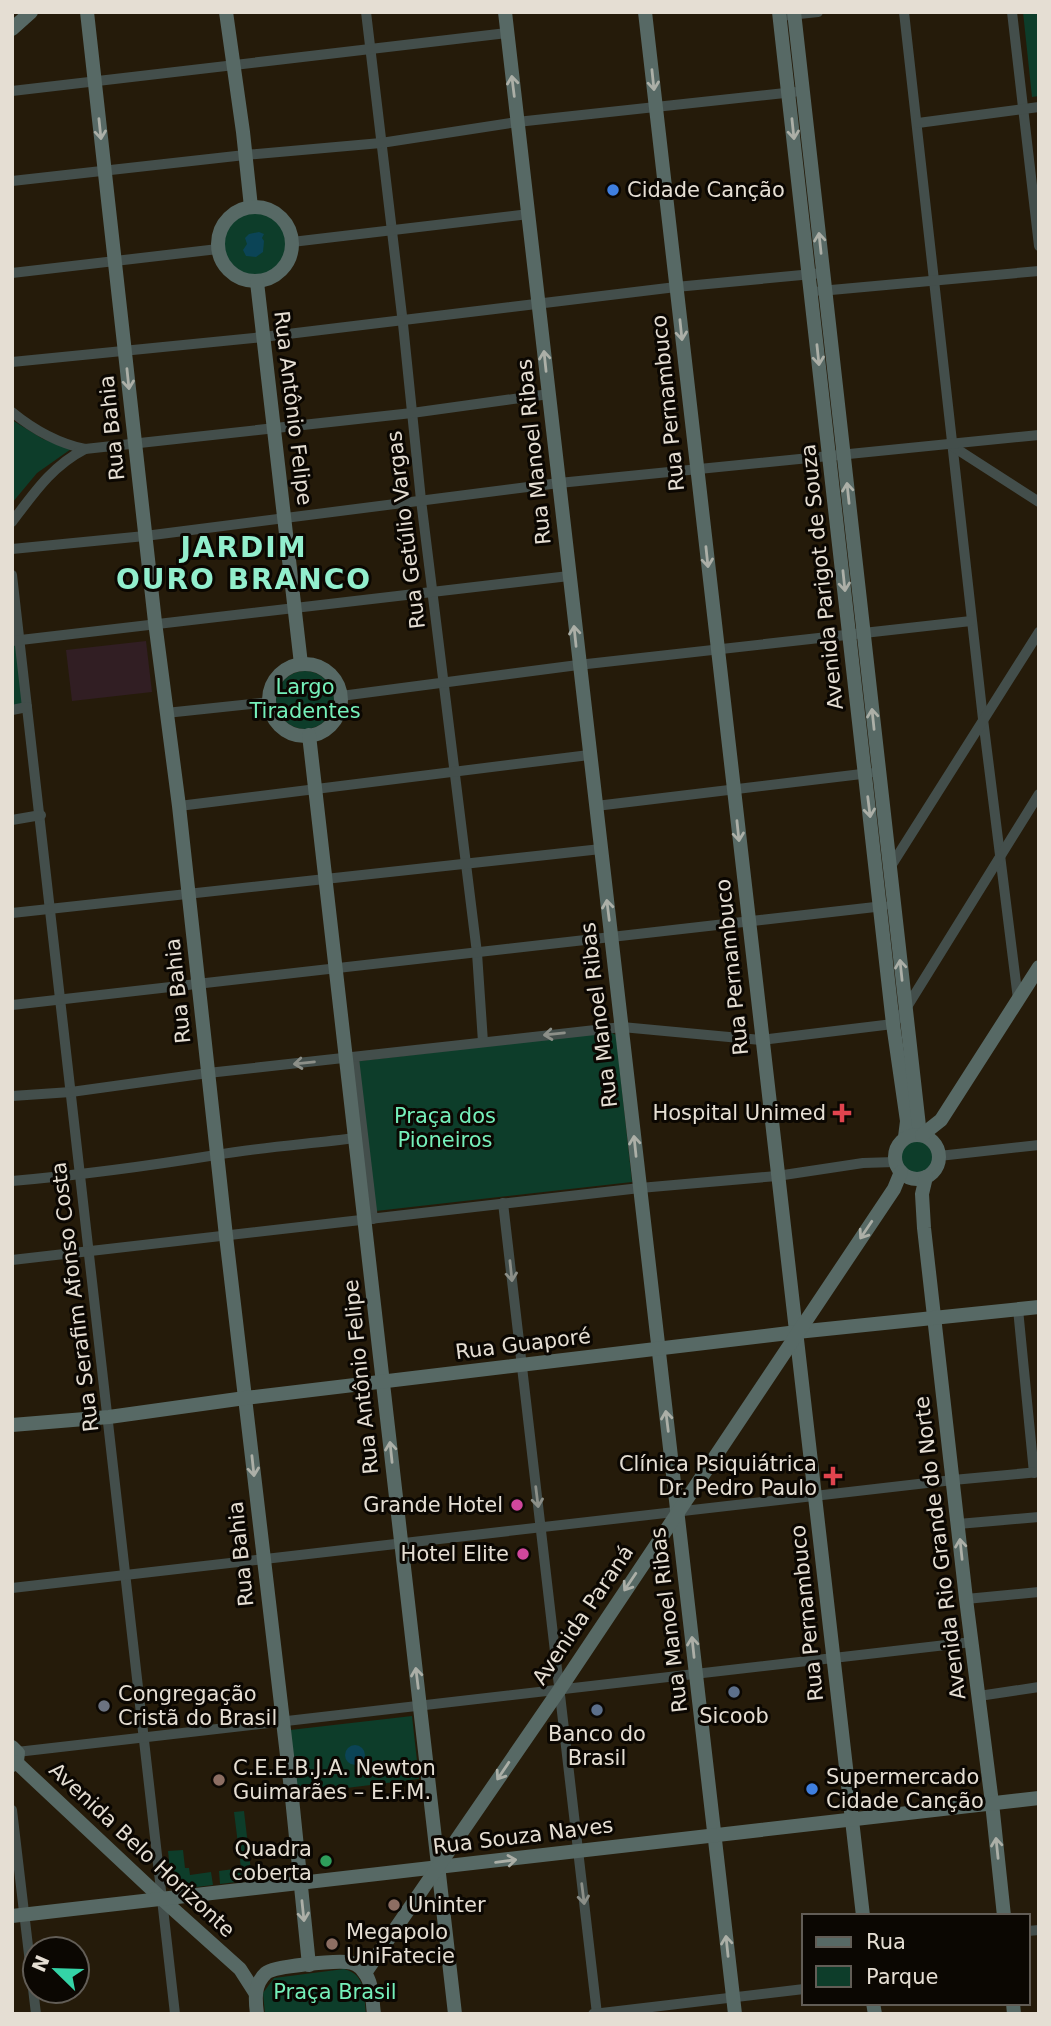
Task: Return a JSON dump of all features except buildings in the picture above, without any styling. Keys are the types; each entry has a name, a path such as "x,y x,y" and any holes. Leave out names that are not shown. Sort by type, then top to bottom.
{"street":[{"path":"12,29 31,12"},
{"name":"Rua Bahia","path":"87,12 309,1965"},
{"path":"226,12 250,207"},
{"name":"Rua Getúlio Vargas","path":"366,12 421,500 477,953 483,1042"},
{"name":"Rua Manoel Ribas","path":"505,12 735,2014"},
{"name":"Rua Pernambuco","path":"645,12 863,1914"},
{"path":"787,14 818,12"},
{"path":"904,12 982,719 1018,1000"},
{"path":"1013,12 1039,246"},
{"name":"Avenida Parigot de Souza","path":"787,14 883,868 905,1010 916,1136"},
{"path":"12,90 507,33"},
{"path":"12,181 381,143 517,122 795,92"},
{"path":"918,123 1039,107"},
{"path":"250,207 274,212 289,230 292,242 291,253 279,273 257,282 236,276 227,269 218,249 222,226 230,217 250,207"},
{"path":"292,242 528,214"},
{"path":"12,273 218,249"},
{"path":"818,291 1039,271"},
{"path":"12,362 402,322 677,287 816,274"},
{"name":"Rua Antônio Felipe","path":"257,282 301,664"},
{"path":"12,522 46,477 68,457 85,449 412,413 549,394"},
{"path":"12,412 28,426 57,440 85,449"},
{"path":"12,549 145,536 559,483 951,446 1039,435"},
{"path":"951,446 1039,502"},
{"name":"Rua Serafim Afonso Costa","path":"12,575 16,640 41,815 175,2014"},
{"path":"16,640 569,576"},
{"path":"341,696 578,665 971,621"},
{"path":"883,868 1039,632"},
{"path":"301,664 323,668 338,685 341,696 340,707 329,726 309,735 287,731 272,713 270,702 271,691 282,673 301,664"},
{"path":"166,713 270,702"},
{"path":"12,710 27,707"},
{"name":"Rua Antônio Felipe","path":"309,735 369,1219 383,1382 455,2014"},
{"path":"179,806 589,755"},
{"path":"596,806 872,773"},
{"path":"12,1096 71,1092 208,1073 622,1027 761,1040 893,1024 905,1010 1039,794"},
{"path":"12,820 41,815"},
{"path":"12,913 601,849"},
{"path":"12,1006 888,906"},
{"name":"Avenida Parigot de Souza","path":"888,906 893,1024 907,1121 916,1136"},
{"path":"898,1167 897,1146 941,1120 1038,969"},
{"name":"Rua Antônio Felipe","path":"350,1058 355,1138 369,1219"},
{"path":"12,1260 503,1203 777,1176 871,1162 898,1167 915,1179 926,1177 935,1169 941,1120"},
{"path":"916,1136 929,1139 937,1151"},
{"path":"12,1181 161,1165 217,1154 355,1138"},
{"path":"937,1151 1039,1145"},
{"name":"Avenida Paraná","path":"365,1973 560,1689 894,1189 898,1167"},
{"name":"Avenida Rio Grande do Norte","path":"926,1177 922,1194 935,1318 1004,1914"},
{"path":"503,1203 596,2014 802,1989"},
{"name":"Rua Guaporé","path":"12,1425 109,1416 797,1332 1039,1307"},
{"path":"12,1588 1036,1472 1018,1309"},
{"path":"958,1524 1039,1517"},
{"path":"966,1599 1039,1592"},
{"path":"14,1756 144,1737 972,1642"},
{"path":"979,1696 1039,1687"},
{"name":"Avenida Belo Horizonte","path":"14,1756 162,1899 240,1969 256,1994"},
{"name":"Rua Souza Naves","path":"18,1916 1039,1798"},
{"path":"12,1810 18,1916 36,2014"},
{"name":"Avenida Belo Horizonte","path":"240,1969 271,1970 344,1961 357,1965 365,1973"},
{"path":"257,2014 256,1994 261,1979 271,1970"},
{"path":"365,1973 370,1983 374,2014"}],"shaded area":[{"path":"146,641 152,692 72,701 66,650"}],"green space":[{"path":"1023,12 1039,12 1039,96 1032,97"},
{"path":"255,213 277,222 286,244 277,266 255,275 233,266 224,244 233,222"},
{"path":"12,420 43,439 71,449 37,473 12,503"},
{"path":"12,642 16,642 23,704 12,707"},
{"name":"Largo Tiradentes","path":"299,671 311,671 326,679 334,694 334,706 326,721 311,729 299,729 284,721 276,706 276,694 284,679"},
{"name":"Praça dos Pioneiros","path":"610,1032 616,1035 632,1182 376,1211 358,1063 360,1061"},
{"path":"917,1141 929,1145 933,1157 929,1169 917,1173 905,1169 901,1157 905,1145"},
{"path":"412,1716 419,1779 298,1794 290,1730"},
{"path":"244,1811 252,1880 220,1884 219,1871 241,1868 234,1812"},
{"path":"183,1850 185,1868 189,1868 190,1875 211,1872 213,1885 172,1890 168,1851"},
{"name":"Praça Brasil","path":"344,1969 360,1981 366,2014 265,2014 263,1993 274,1978"}],"water":[{"path":"249,234 264,234 263,252 256,257 246,256 243,250 247,244 245,238"},
{"path":"355,1745 362,1748 365,1755 362,1762 355,1765 348,1762 345,1755 348,1748"}],"place":[{"name":"Cidade Canção","path":"613,190"},
{"name":"Hospital Unimed","path":"842,1113"},
{"name":"Clínica Psiquiátrica Dr. Pedro Paulo","path":"833,1476"},
{"name":"Grande Hotel","path":"517,1505"},
{"name":"Hotel Elite","path":"523,1554"},
{"name":"Sicoob","path":"734,1692"},
{"name":"Congregação Cristã do Brasil","path":"104,1706"},
{"name":"Banco do Brasil","path":"597,1710"},
{"name":"C.E.E.B.J.A. Newton Guimarães – E.F.M.","path":"219,1780"},
{"name":"Supermercado Cidade Canção","path":"812,1789"},
{"name":"Quadra coberta","path":"326,1861"},
{"name":"Uninter","path":"394,1905"},
{"name":"Megapolo UniFatecie","path":"332,1944"}],"district":[{"name":"JARDIM OURO BRANCO","path":"244,563"}]}
